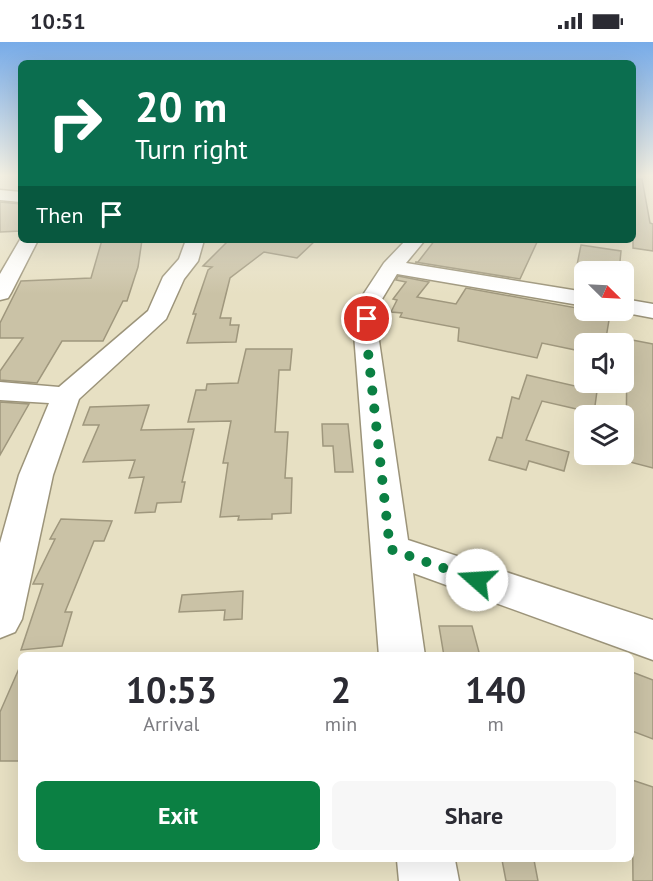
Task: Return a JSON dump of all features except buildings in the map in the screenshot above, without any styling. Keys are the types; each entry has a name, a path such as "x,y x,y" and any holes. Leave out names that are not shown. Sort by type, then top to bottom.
{"street":[{"path":"0,293 19,243"},
{"path":"0,619 36,475 66,396 158,314 174,277 188,261 194,243"},
{"path":"402,652 366,334 368,304 391,267 413,243"},
{"path":"391,267 574,297"},
{"path":"634,308 653,311"},
{"path":"0,391 66,396"},
{"path":"390,549 653,640"},
{"path":"426,862 429,881"}],"route":[{"path":"367,319 366,334 390,549 477,580"}]}
